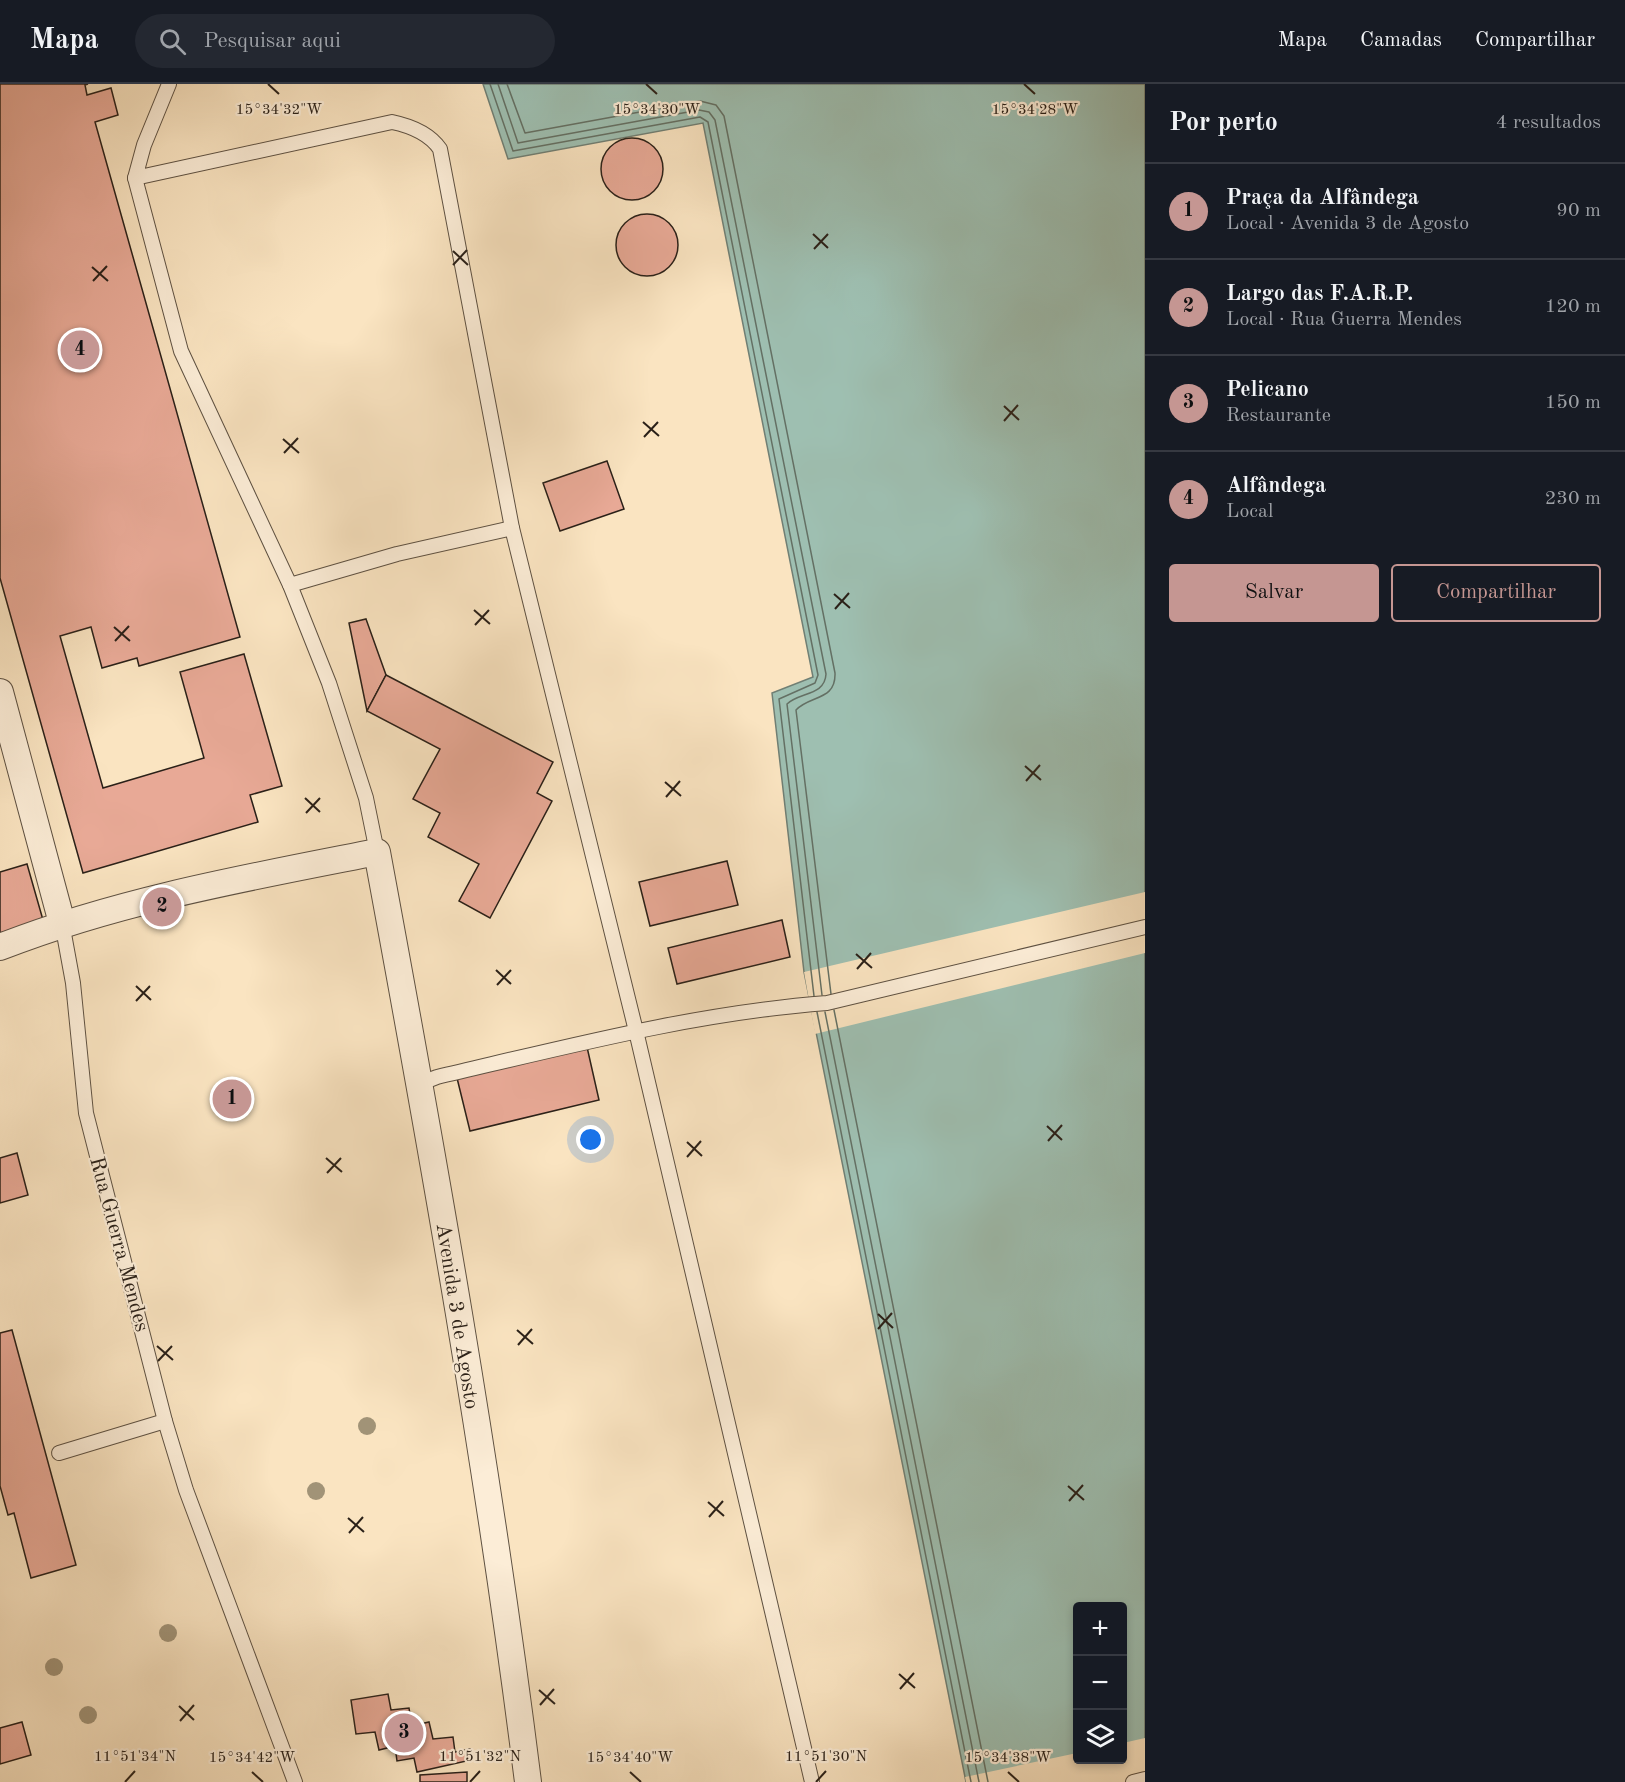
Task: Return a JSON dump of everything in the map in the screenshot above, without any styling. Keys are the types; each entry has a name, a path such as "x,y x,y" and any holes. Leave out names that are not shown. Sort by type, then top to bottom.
{"street":[{"name":"Rua Guerra Mendes","path":"0,692 62,923"},
{"path":"0,947 62,923 226,883 377,852"},
{"name":"Avenida 3 de Agosto","path":"377,852 483,1464 528,1782"}],"lane":[{"path":"169,84 144,145 135,178 181,351 290,585 329,682 366,798 377,852"},
{"path":"135,178 392,122 406,125 433,140 440,149 512,528 636,1031 812,1782"},
{"path":"290,585 398,554 512,528"},
{"name":"Rua Guerra Mendes","path":"62,923 73,983 86,1113 165,1421 186,1490 295,1782"},
{"path":"418,1084 437,1077 636,1031 774,1006 827,1003 1145,927"},
{"path":"59,1453 165,1421"},
{"path":"1133,1782 1145,1779"}],"water":[{"path":"483,84 1145,84 1145,1782 966,1782 804,972 772,693 813,677 703,123 508,159"}],"pier":[{"path":"1145,892 1145,953 815,1034 804,972"},
{"path":"1145,1738 1145,1782 966,1782 965,1777 1073,1754 1073,1764 1127,1764 1127,1742"}],"building":[{"path":"0,84 88,84 85,85 87,95 111,88 118,115 95,122 240,637 139,666 137,658 102,668 91,627 60,636 103,788 204,758 180,672 244,654 282,786 250,795 258,822 83,873 0,578"},
{"path":"632,138 654,147 663,169 654,191 632,200 610,191 601,169 610,147"},
{"path":"647,214 669,223 678,245 669,267 647,276 625,267 616,245 625,223"},
{"path":"607,461 624,509 560,531 543,483"},
{"path":"366,619 386,675 367,711 349,623"},
{"path":"386,675 553,762 537,793 552,801 490,918 459,901 479,864 428,837 440,813 413,799 440,749 367,711"},
{"path":"727,861 738,905 650,926 639,882"},
{"path":"27,864 43,920 0,933 0,872"},
{"path":"782,920 790,957 677,984 668,948"},
{"path":"587,1047 599,1100 470,1131 457,1078"},
{"path":"17,1153 28,1195 0,1203 0,1158"},
{"path":"12,1330 76,1565 31,1578 14,1513 8,1515 0,1486 0,1333"},
{"path":"388,1694 391,1710 409,1708 412,1726 429,1722 433,1739 453,1737 455,1752 470,1749 471,1760 417,1772 414,1758 397,1761 395,1746 379,1750 375,1732 356,1734 351,1700"},
{"path":"22,1722 31,1755 0,1764 0,1728"},
{"path":"467,1772 467,1782 420,1782 420,1775"}],"place":[{"name":"Alfândega","path":"80,350"},
{"name":"Largo das F.A.R.P.","path":"162,907"},
{"name":"Praça da Alfândega","path":"232,1099"},
{"name":"Pelicano","path":"404,1733"}]}
